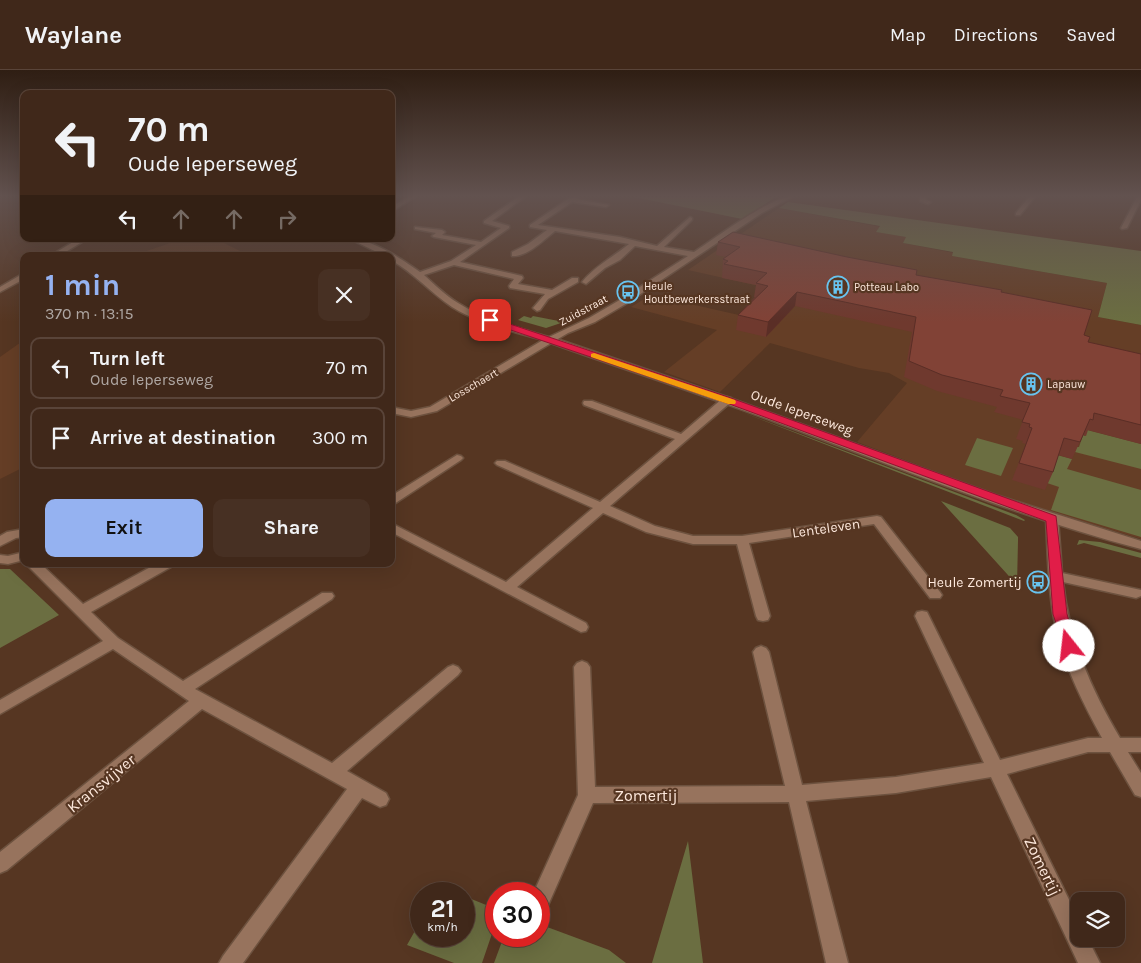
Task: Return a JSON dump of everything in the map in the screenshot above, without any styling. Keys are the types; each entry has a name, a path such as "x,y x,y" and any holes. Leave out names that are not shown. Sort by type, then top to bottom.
{"street":[{"path":"451,239 482,244"},
{"path":"418,275 454,264 490,239"},
{"path":"514,254 531,246 541,239"},
{"path":"618,239 634,244 697,255"},
{"path":"659,248 669,239"},
{"name":"Zuidstraat","path":"551,340 600,315 721,239"},
{"path":"61,252 78,242"},
{"name":"Oude Ieperseweg","path":"360,242 381,252"},
{"path":"586,282 602,266 634,244"},
{"name":"Oude Ieperseweg","path":"395,259 418,275 446,299 476,316 728,400 1052,519 1141,545"},
{"path":"454,264 519,278 513,286 553,293"},
{"path":"0,290 20,278"},
{"path":"537,308 545,297 574,280"},
{"name":"Losschaert","path":"395,411 411,414 433,409 551,340"},
{"path":"507,588 728,400"},
{"path":"588,403 683,438"},
{"path":"395,499 457,458"},
{"name":"Lenteleven","path":"501,463 672,536 693,540 742,540 877,520 935,594"},
{"path":"1052,519 1060,614 1073,662 1114,745 1141,789"},
{"path":"395,529 581,627"},
{"path":"1,538 20,534"},
{"path":"742,540 763,616"},
{"path":"0,559 8,560 20,557"},
{"path":"36,567 113,642 201,701 334,772 380,799"},
{"path":"82,611 161,567"},
{"path":"1056,576 1136,593"},
{"path":"183,689 327,596"},
{"name":"Zomertij","path":"922,616 1089,963"},
{"path":"0,708 113,642"},
{"path":"761,652 837,963"},
{"path":"548,882 587,796 582,667"},
{"path":"334,772 454,671"},
{"name":"Kransvijver","path":"0,864 201,701"},
{"name":"Zomertij","path":"587,796 795,794 896,784 996,769 1088,745 1141,745"},
{"path":"230,963 359,788"}],"shaded area":[{"path":"734,239 906,239 903,243 954,253 952,256 1107,283 1098,317 1141,325 1141,539 1009,499 857,442 907,383 889,373 859,368 770,343 720,392 664,372 717,330 631,307 651,295 778,324 794,307 754,297 778,290 688,270"},
{"path":"173,242 222,242 242,252 144,252"},
{"path":"20,343 20,469 0,479 0,357"}],"green space":[{"path":"905,239 1052,239 1141,251 1141,325 1098,317 1107,283 952,256 953,252 903,243"},
{"path":"524,316 564,322 546,328 518,320"},
{"path":"739,411 1016,515 1025,520 1024,521"},
{"path":"1087,430 1141,444 1141,469 1075,452 1076,447 1079,447"},
{"path":"977,438 1013,448 1001,476 965,465"},
{"path":"1057,455 1072,459 1067,469 1141,490 1141,537 1051,510 1059,487 1047,483"},
{"path":"941,501 1010,528 1018,537 1017,585"},
{"path":"1079,540 1100,542 1141,553 1141,558 1084,543 1077,545"},
{"path":"0,569 10,569 59,615 0,648"},
{"path":"688,841 703,963 652,963"},
{"path":"475,900 485,905 485,947 487,947 482,963 454,963 412,947 475,947"},
{"path":"550,928 609,950 626,963 494,963 500,947 550,947"}],"building":[{"name":"Lapauw","path":"723,239 763,239 917,270 916,275 1002,290 1001,292 1092,310 1084,335 1090,337 1088,342 1141,354 1141,425 1094,413 1093,420 1090,419 1080,442 1064,438 1053,472 1019,463 1032,428 1029,427 1030,424 1022,422 1030,403 1000,396 1003,390 942,375 909,361 916,317 797,292 768,322 738,315 768,286 756,283 767,273 724,264 728,261 723,259 740,247 718,242"}],"slow traffic":[{"path":"594,356 732,402"}],"place":[{"name":"Potteau Labo","path":"838,287"},
{"name":"Heule Houtbewerkersstraat","path":"628,292"},
{"name":"Lapauw","path":"1031,384"},
{"name":"Heule Zomertij","path":"1038,582"}],"route":[{"path":"490,320 728,400 1052,519 1060,614 1069,646"}]}
